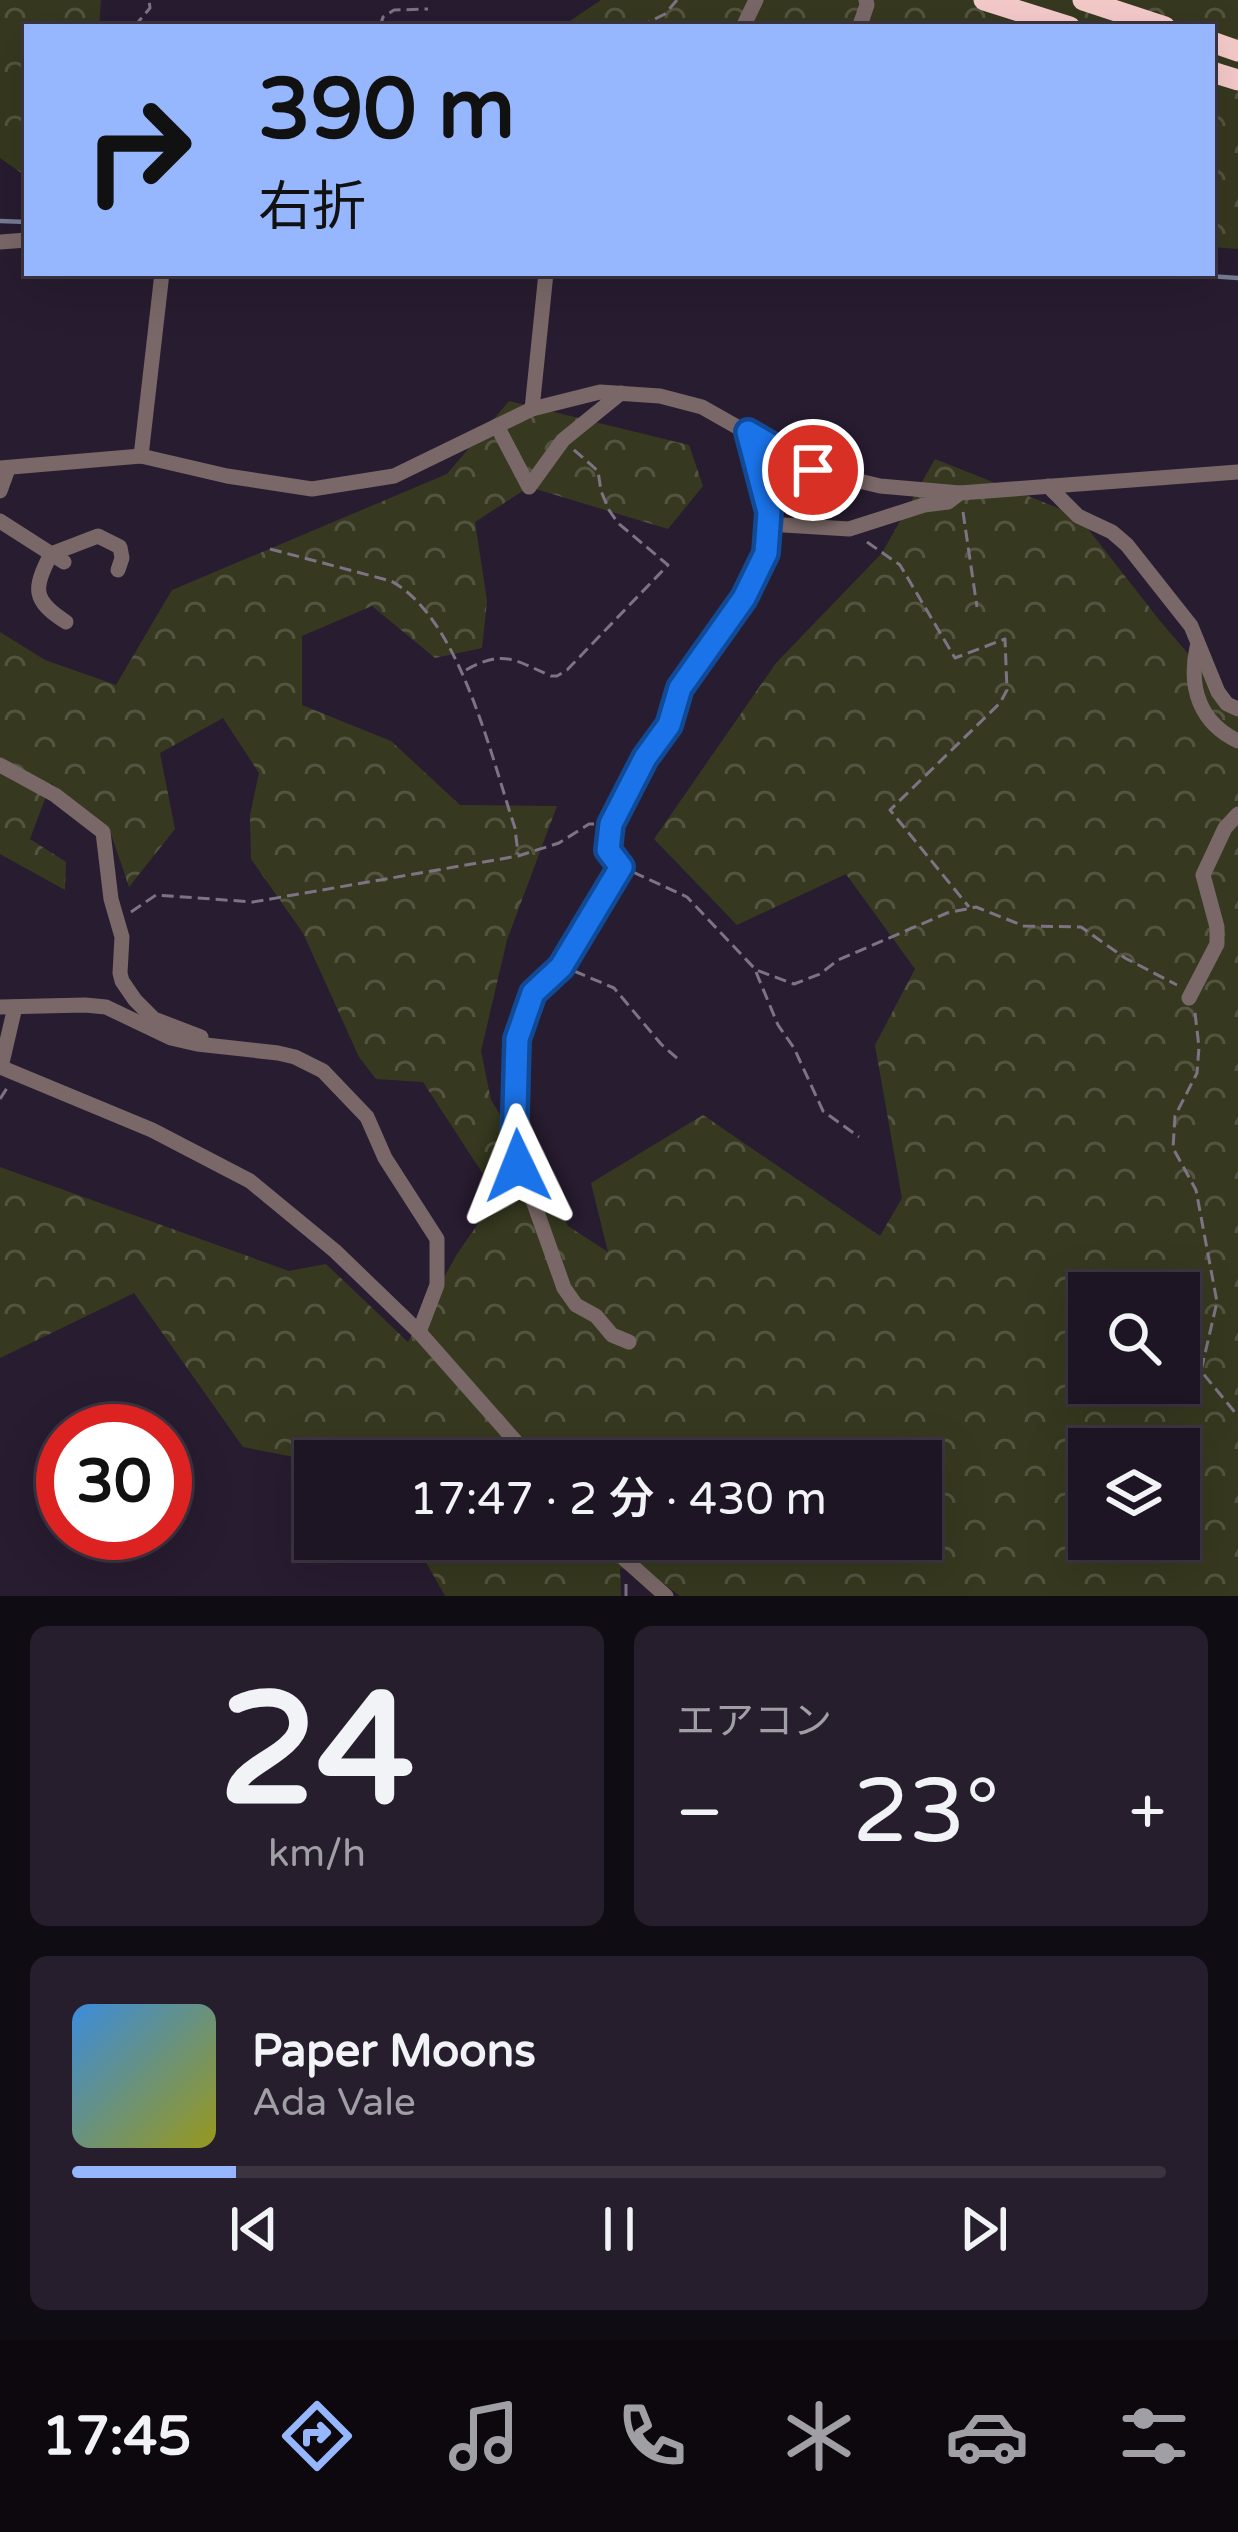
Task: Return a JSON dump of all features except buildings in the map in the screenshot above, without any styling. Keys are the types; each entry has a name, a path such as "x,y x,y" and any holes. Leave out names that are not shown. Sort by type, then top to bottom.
{"highway":[{"path":"984,0 1060,24"},
{"path":"1082,0 1156,24"}],"street":[{"path":"141,456 162,276"},
{"path":"532,409 546,276"},
{"path":"0,491 4,468 141,456 312,489 394,476 532,409 600,392 660,396 702,407 813,470 880,486 960,493 1238,472"},
{"path":"497,426 529,487 567,437 621,394"},
{"path":"628,1342 576,1305 564,1288 528,1182 518,1166 514,1148 517,1039 533,993 561,967 621,867 608,850 611,824 645,758 669,725 680,688 730,619 766,553 769,512 748,432"},
{"path":"1048,486 1078,516 1127,545 1191,626 1218,692 1238,709"},
{"path":"768,524 850,529 948,502 960,493"},
{"path":"0,521 57,558"},
{"path":"65,622 43,607 38,593 40,575 57,558 98,536 120,547 118,570"},
{"path":"1197,644 1198,697 1207,720 1238,741"},
{"path":"0,765 55,795 103,832 111,899 122,938 120,973 145,1012 165,1025 226,1048"},
{"path":"1189,998 1217,944 1203,875 1238,814"},
{"path":"419,1332 436,1285 437,1239 385,1158 367,1118 332,1079 310,1062 278,1053 171,1038 106,1007 8,1007 0,1067 152,1130 250,1181 335,1251 419,1332 514,1440"},
{"path":"626,1560 666,1596"}],"path":[{"path":"645,24 665,14 676,0"},
{"path":"381,24 394,10 428,9"},
{"path":"462,672 495,657 557,676 668,566 618,523 601,491 598,471 573,449 567,437"},
{"path":"960,493 977,607"},
{"path":"850,529 900,566 955,658 1005,639 1007,691 1000,703 890,810 970,909"},
{"path":"270,549 403,587 436,627 462,672 514,828 518,856"},
{"path":"118,927 134,908 156,895 253,902 518,856 559,844 590,824 611,824"},
{"path":"621,867 687,897 756,970 778,1025 823,1111 859,1137"},
{"path":"756,970 794,984 806,981 838,960 946,914 976,908 1024,926 1081,927 1125,958 1173,982 1192,1003 1199,1047 1197,1073 1175,1116 1173,1148 1196,1190 1216,1302 1201,1371 1238,1416"},
{"path":"561,967 614,988 679,1060"}],"green space":[{"path":"0,0 101,0 99,24 24,24 24,175 0,158"},
{"path":"601,0 1238,0 1238,249 1215,247 1215,24 565,24"},
{"path":"509,401 689,445 703,486 668,529 529,487 475,522 487,601 482,648 435,658 372,606 302,636 302,705 391,741 460,805 557,806 507,940 481,1051 491,1100 568,1226 608,1252 591,1183 703,1115 880,1236 902,1198 875,1045 915,969 846,874 737,925 654,839 776,663 882,553 935,459 1078,516 1238,712 1238,1596 680,1596 654,1577 620,1568 621,1596 445,1596 425,1560 942,1560 942,1440 294,1440 294,1457 243,1447 134,1293 0,1358 0,1167 289,1271 326,1264 408,1342 480,1221 483,1174 423,1082 376,1079 359,1057 303,933 251,859 250,815 259,773 223,718 160,753 175,829 129,887 110,831 51,783 30,839 66,862 65,890 0,854 0,632 45,660 116,685 172,590 447,474"}],"waterway":[{"path":"0,221 24,222"},
{"path":"1208,276 1238,278"}],"route":[{"path":"518,1166 514,1148 517,1039 533,993 561,967 621,867 608,850 611,824 645,758 669,725 680,688 744,598 766,553 769,512 748,432 813,470"}]}
